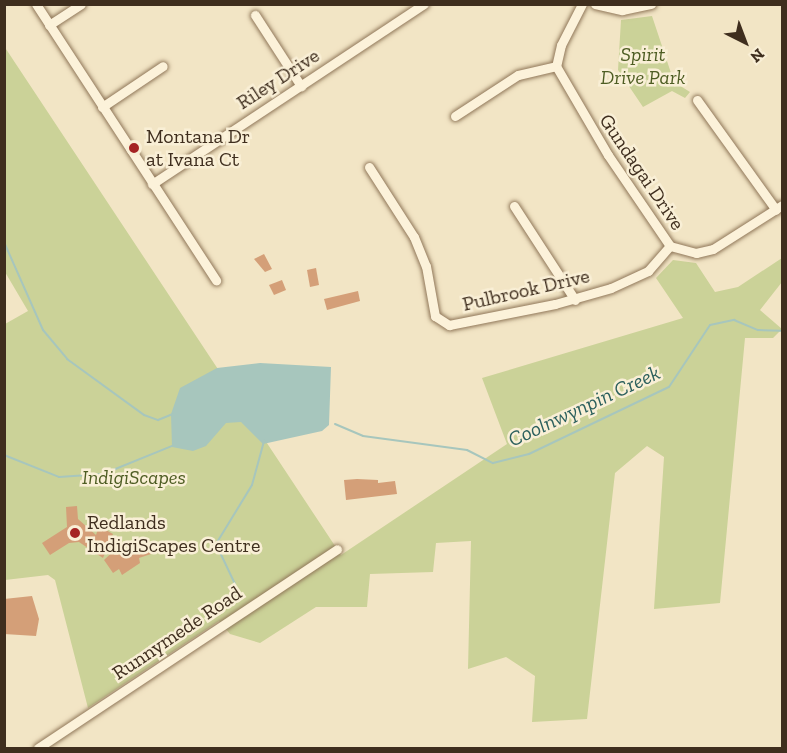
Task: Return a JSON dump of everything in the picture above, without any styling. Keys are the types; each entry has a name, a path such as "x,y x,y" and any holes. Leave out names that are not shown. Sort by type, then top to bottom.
{"street":[{"path":"36,4 216,280"},
{"path":"49,25 81,4"},
{"name":"Riley Drive","path":"152,184 424,4"},
{"path":"455,116 518,75 556,66 561,45 582,4"},
{"path":"596,4 622,10 651,4"},
{"path":"255,15 301,86"},
{"path":"102,107 163,66"},
{"name":"Gundagai Drive","path":"556,66 608,155 670,246 696,253 713,249 779,208"},
{"path":"697,100 779,208"},
{"name":"Pulbrook Drive","path":"369,167 417,245 435,316 441,322 459,324 575,300 648,271 670,246"},
{"path":"514,206 575,300"},
{"name":"Runnymede Road","path":"38,748 337,549"}],"green space":[{"name":"Spirit Drive Park","path":"652,16 674,82 690,92 685,98 672,91 643,107 618,70 621,20"},
{"name":"IndigiScapes","path":"4,46 341,555 507,444 482,378 683,318 656,278 673,260 696,263 715,292 738,287 782,258 782,282 760,310 782,329 773,338 745,338 720,603 654,609 664,457 647,446 615,473 587,719 532,722 535,676 506,657 468,669 471,541 436,543 433,572 370,574 367,607 316,607 260,643 230,634 219,621 88,708 55,580 48,575 5,580 5,324 28,311 5,272"}],"water":[{"path":"260,363 331,367 329,425 322,431 263,444 241,422 226,423 206,446 193,451 172,447 171,414 180,388 217,368"}],"building":[{"path":"264,254 272,269 265,272 254,259"},
{"path":"316,268 319,285 310,287 307,270"},
{"path":"282,280 286,290 274,295 269,285"},
{"path":"358,291 360,301 327,310 324,299"},
{"path":"344,480 378,480 378,483 395,481 397,494 346,500"},
{"name":"Redlands IndigiScapes Centre","path":"77,506 78,519 96,535 99,526 113,534 103,558 79,542 69,543 50,555 42,543 67,527 66,507"},
{"name":"Redlands IndigiScapes Centre","path":"123,542 128,553 152,546 154,553 139,558 140,563 122,575 119,569 113,573 104,560"},
{"path":"32,596 39,619 36,636 4,634 4,599"}],"waterway":[{"name":"Coolnwynpin Creek","path":"4,242 43,330 67,359 144,415 158,420 173,414"},
{"name":"Coolnwynpin Creek","path":"335,424 363,436 467,450 493,463 529,454 669,387 710,325 734,320 758,330 782,331"},
{"path":"235,584 216,544 252,485 264,441"},
{"name":"Coolnwynpin Creek","path":"4,455 59,477 103,474 172,446"}],"place":[{"name":"Montana Dr at Ivana Ct","path":"134,148"},
{"name":"Redlands IndigiScapes Centre","path":"75,533"}]}
